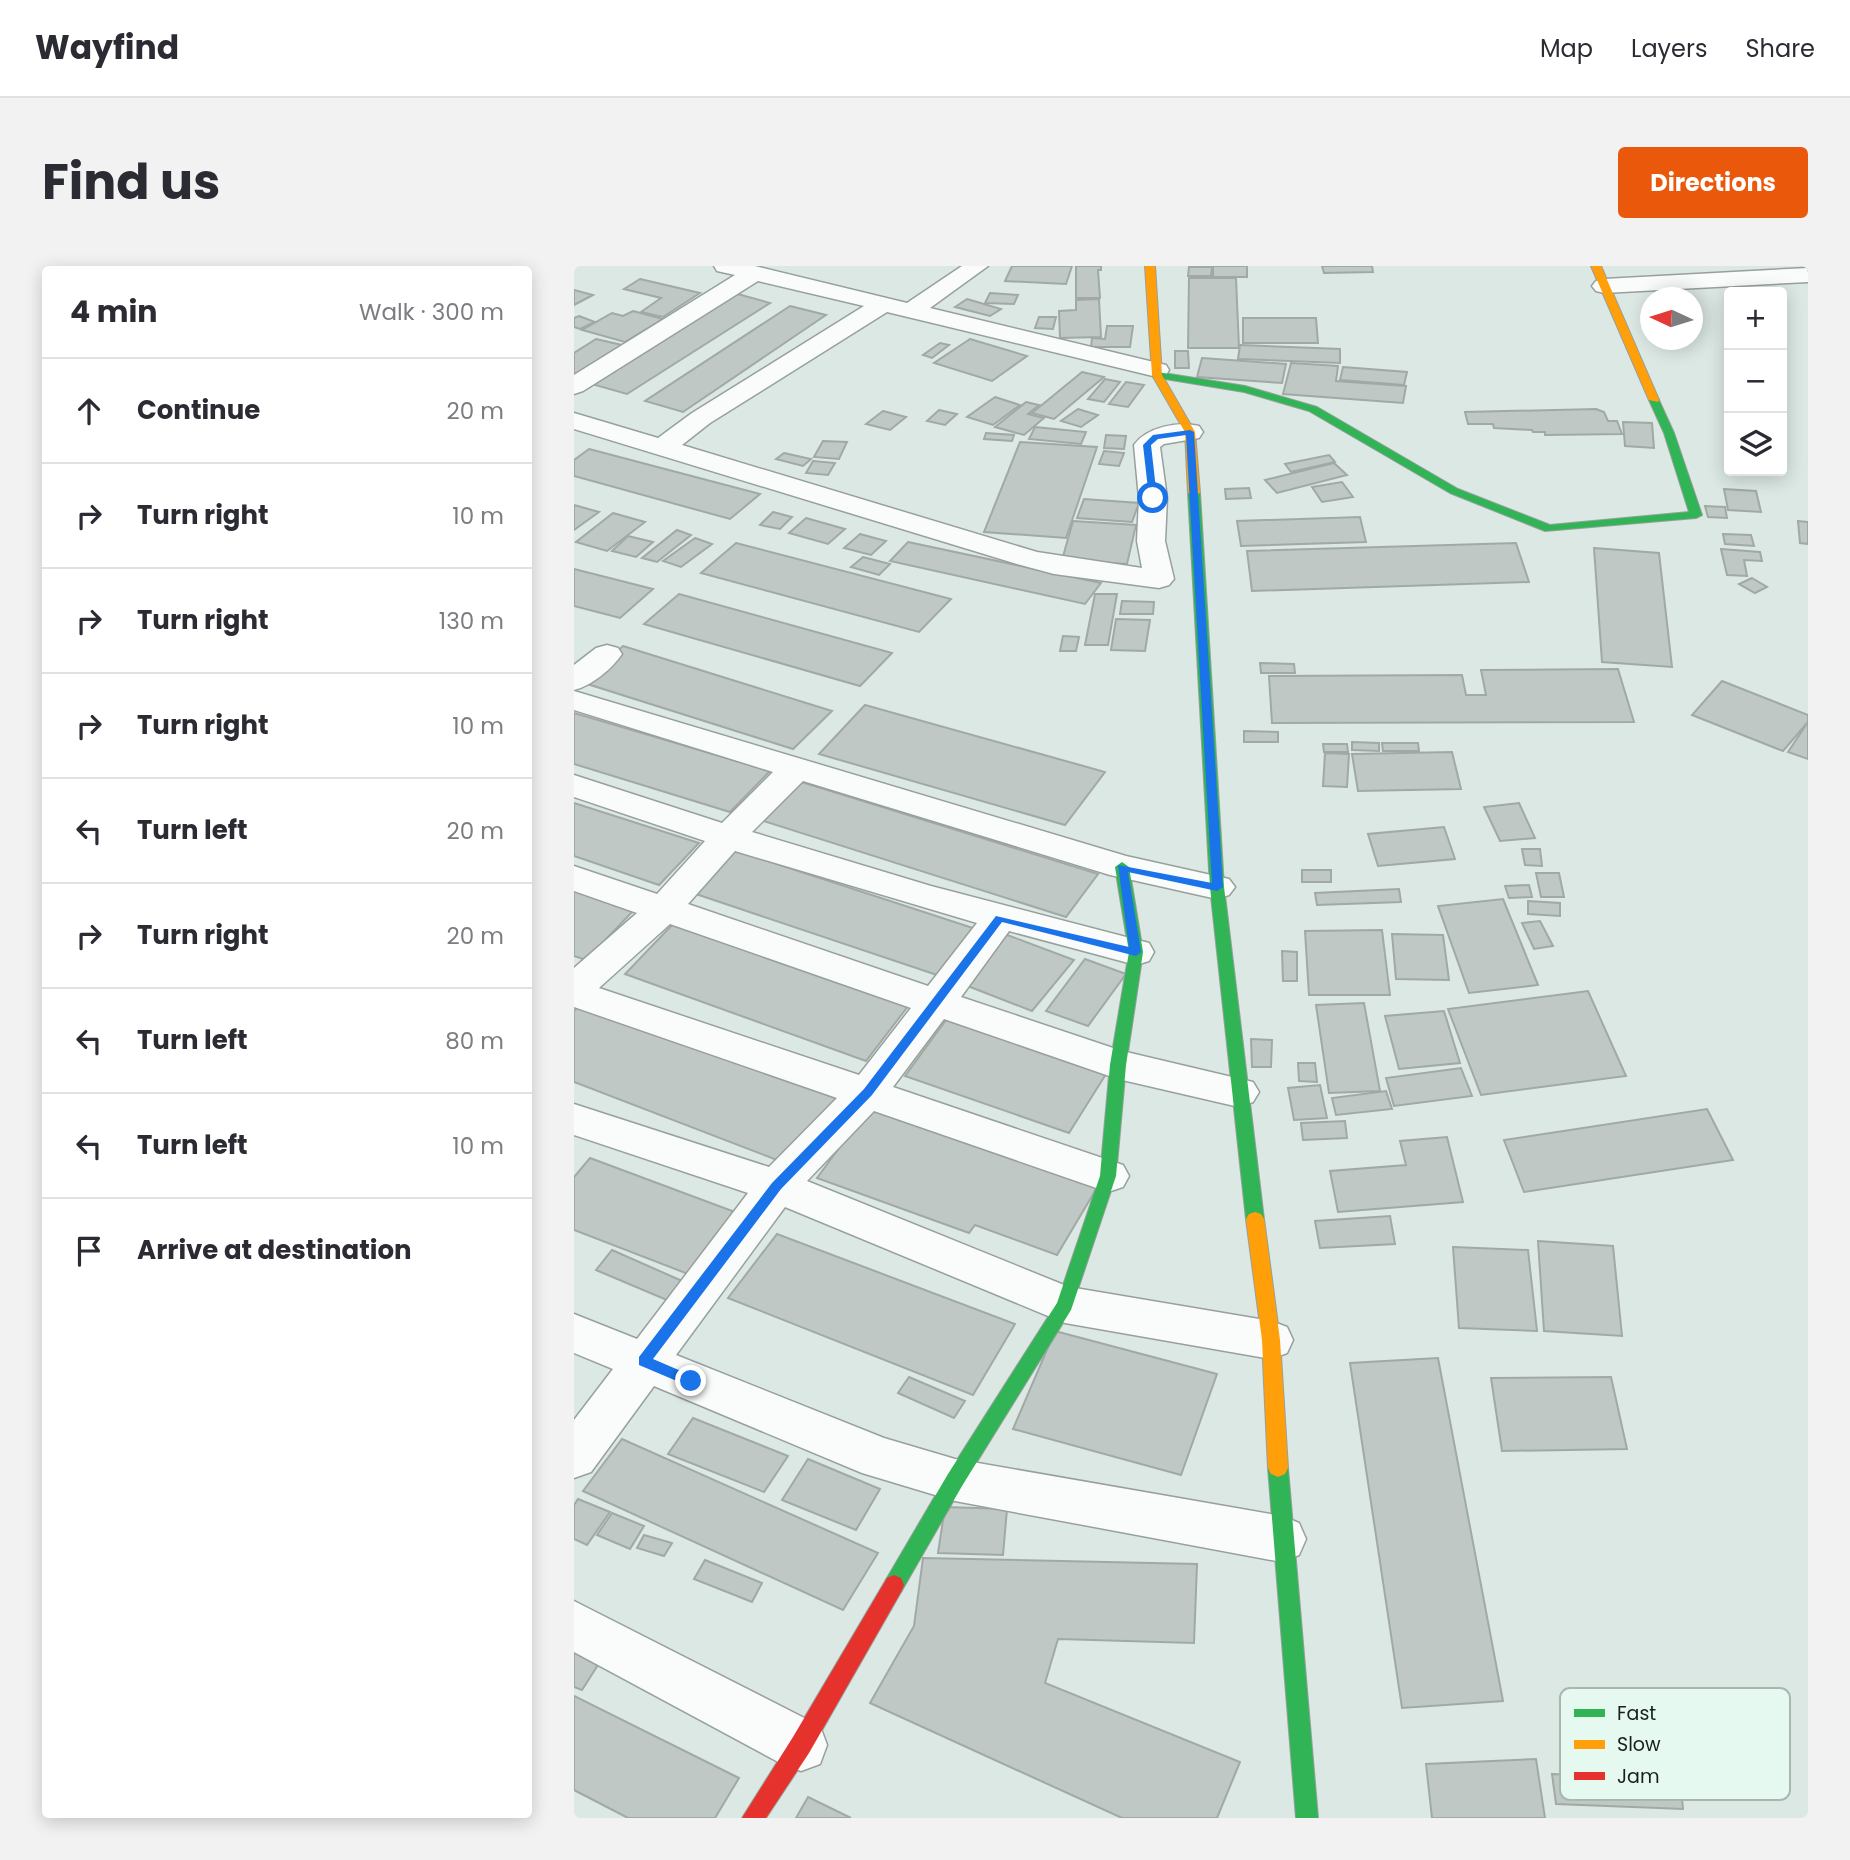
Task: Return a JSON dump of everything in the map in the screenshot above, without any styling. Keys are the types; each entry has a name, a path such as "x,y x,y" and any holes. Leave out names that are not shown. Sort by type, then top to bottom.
{"street":[{"path":"725,266 818,286 1157,372 1245,389 1313,409 1454,491 1549,529 1696,515 1669,433 1600,276 1808,275"},
{"path":"910,311 977,266"},
{"path":"1150,266 1157,372 1190,432 1217,887 1239,1092 1271,1340 1282,1539 1307,1818"},
{"path":"574,386 755,273"},
{"path":"818,286 841,273"},
{"path":"662,448 701,418 884,304"},
{"path":"574,421 1054,565 1159,579 1151,541 1153,498 1147,445 1156,437 1190,432"},
{"path":"574,681 607,654"},
{"path":"574,700 1122,867 1217,887"},
{"path":"797,767 727,838 665,908 574,991 1108,1177"},
{"path":"574,786 727,838 1000,918 1136,952"},
{"path":"752,1818 801,1745 955,1480 1065,1305 1108,1177 1118,1065 1136,952 1122,867"},
{"path":"574,878 1118,1065 1239,1092"},
{"path":"574,1457 776,1186 868,1092 1000,918"},
{"path":"574,1119 776,1186 1065,1305 1271,1340"},
{"path":"574,1333 879,1458 955,1480 1282,1539"},
{"path":"574,1625 801,1745"}],"building":[{"path":"1012,266 1072,266 1066,284 1005,281"},
{"path":"1076,266 1101,266 1101,270 1098,270 1100,298 1076,298"},
{"path":"1213,266 1247,266 1247,277 1213,277"},
{"path":"1322,266 1372,266 1373,272 1324,273"},
{"path":"1189,267 1212,267 1211,276 1188,276"},
{"path":"1189,278 1236,278 1239,348 1188,348"},
{"path":"640,279 700,293 663,317 641,312 661,298 624,289"},
{"path":"574,290 593,295 574,305"},
{"path":"734,293 770,303 627,394 588,383"},
{"path":"990,293 1018,295 1014,304 985,303"},
{"path":"967,299 1001,309 990,316 955,307"},
{"path":"1099,299 1101,337 1060,338 1059,311 1076,310 1076,300"},
{"path":"790,306 826,315 683,412 645,401"},
{"path":"633,311 663,319 625,342 582,330 612,313 623,316"},
{"path":"579,316 595,322 580,329 574,327 574,318"},
{"path":"1039,317 1056,317 1053,329 1035,328"},
{"path":"1243,318 1316,318 1318,343 1243,343"},
{"path":"1107,326 1133,326 1130,347 1091,347 1092,338 1105,339"},
{"path":"596,339 622,345 574,376 574,353"},
{"path":"970,339 1027,356 992,381 934,363"},
{"path":"940,343 949,345 932,358 923,355"},
{"path":"1240,345 1340,349 1340,363 1238,359"},
{"path":"1175,351 1188,351 1189,368 1175,368"},
{"path":"1202,358 1286,364 1282,383 1197,377"},
{"path":"1291,363 1338,366 1336,381 1406,386 1403,403 1283,394"},
{"path":"1343,367 1407,372 1404,385 1340,380"},
{"path":"1082,372 1104,377 1054,419 1032,413"},
{"path":"1105,379 1120,382 1104,402 1088,399"},
{"path":"1126,382 1144,385 1128,407 1109,404"},
{"path":"995,397 1020,405 993,425 967,417"},
{"path":"1026,402 1039,405 1028,414 1044,418 1024,435 995,427"},
{"path":"1078,409 1098,415 1081,427 1061,421"},
{"path":"1596,409 1604,412 1608,421 1617,421 1622,434 1545,435 1545,432 1532,430 1494,428 1493,424 1468,424 1465,412"},
{"path":"939,410 957,414 945,425 927,421"},
{"path":"883,411 906,417 890,430 866,424"},
{"path":"1623,422 1652,423 1654,448 1625,446"},
{"path":"1035,427 1086,432 1081,444 1029,439"},
{"path":"986,433 1014,435 1012,441 984,439"},
{"path":"1106,435 1126,436 1124,449 1104,448"},
{"path":"823,441 847,442 839,459 814,457"},
{"path":"1020,442 1097,447 1066,538 984,532"},
{"path":"589,449 760,494 730,519 574,476 574,460"},
{"path":"1104,451 1124,453 1119,466 1099,464"},
{"path":"784,453 811,459 803,466 776,459"},
{"path":"1329,455 1335,462 1291,472 1285,464"},
{"path":"813,461 835,463 828,475 806,473"},
{"path":"1334,463 1347,475 1277,493 1265,480"},
{"path":"1342,482 1353,497 1322,502 1312,487"},
{"path":"1249,488 1251,498 1226,499 1225,489"},
{"path":"1724,489 1756,491 1761,512 1728,510"},
{"path":"1084,499 1139,503 1132,522 1077,518"},
{"path":"574,505 599,512 574,530"},
{"path":"1705,506 1725,507 1727,518 1708,517"},
{"path":"773,512 792,517 780,529 760,525"},
{"path":"613,513 645,522 607,551 576,542"},
{"path":"1360,517 1366,542 1241,546 1237,521"},
{"path":"806,518 845,529 828,544 789,533"},
{"path":"1073,521 1136,525 1127,564 1062,560"},
{"path":"1798,521 1808,522 1808,544 1800,543"},
{"path":"677,530 691,535 657,562 642,558"},
{"path":"860,534 886,541 871,555 844,548"},
{"path":"1723,534 1751,535 1754,546 1725,544"},
{"path":"628,536 653,542 636,557 612,551"},
{"path":"695,538 712,544 681,567 663,561"},
{"path":"908,542 1101,583 1085,604 890,561"},
{"path":"736,543 951,599 919,632 701,573"},
{"path":"1516,543 1529,582 1252,591 1247,551"},
{"path":"1594,548 1659,553 1672,667 1602,662"},
{"path":"1721,549 1760,552 1762,561 1744,560 1747,576 1727,575"},
{"path":"863,557 890,564 879,575 851,567"},
{"path":"574,569 653,589 620,618 574,606"},
{"path":"1752,578 1767,587 1755,593 1739,584"},
{"path":"679,594 892,653 860,686 644,624"},
{"path":"1095,594 1117,594 1108,645 1085,645"},
{"path":"1122,601 1154,602 1153,614 1120,614"},
{"path":"1116,619 1150,620 1145,651 1111,650"},
{"path":"1063,636 1079,637 1076,651 1060,651"},
{"path":"623,646 832,711 793,749 581,682"},
{"path":"1260,663 1294,664 1295,673 1261,673"},
{"path":"1618,669 1634,722 1272,723 1269,676 1462,675 1466,695 1486,695 1481,670"},
{"path":"1722,681 1808,715 1808,722 1783,751 1692,715"},
{"path":"865,705 1105,772 1065,825 819,754"},
{"path":"574,713 770,771 730,812 574,764"},
{"path":"1808,722 1808,759 1788,752"},
{"path":"1244,731 1278,732 1278,742 1244,742"},
{"path":"1352,742 1379,743 1379,751 1352,750"},
{"path":"1382,743 1418,743 1419,751 1383,751"},
{"path":"1323,744 1347,744 1348,752 1324,752"},
{"path":"1452,752 1461,789 1358,791 1352,754"},
{"path":"1325,753 1349,754 1347,787 1323,786"},
{"path":"792,779 1098,874 1066,917 754,818"},
{"path":"574,803 699,843 659,885 574,856"},
{"path":"1519,803 1535,838 1500,841 1484,807"},
{"path":"1444,827 1455,859 1378,866 1368,834"},
{"path":"731,849 976,929 940,976 690,892"},
{"path":"1522,849 1540,849 1542,866 1525,865"},
{"path":"1302,870 1331,870 1331,882 1302,882"},
{"path":"1536,873 1559,873 1564,897 1541,897"},
{"path":"1529,885 1532,897 1509,898 1505,886"},
{"path":"1399,889 1401,902 1317,905 1315,893"},
{"path":"574,890 634,910 586,960 574,956"},
{"path":"1503,899 1538,985 1469,993 1438,906"},
{"path":"1528,901 1560,903 1560,916 1528,914"},
{"path":"1540,921 1553,946 1534,949 1522,923"},
{"path":"674,923 909,1005 866,1061 625,974"},
{"path":"1382,930 1390,995 1309,995 1305,931"},
{"path":"1002,933 1074,960 1032,1011 960,983"},
{"path":"1392,934 1443,935 1449,980 1396,979"},
{"path":"1282,951 1297,952 1297,981 1283,981"},
{"path":"1085,959 1126,974 1088,1026 1046,1011"},
{"path":"1588,991 1626,1076 1481,1095 1448,1009"},
{"path":"1364,1003 1380,1091 1329,1093 1316,1005"},
{"path":"581,1004 841,1100 790,1165 574,1082 574,1011"},
{"path":"1444,1011 1460,1063 1399,1069 1385,1016"},
{"path":"946,1020 1106,1074 1069,1133 905,1076"},
{"path":"1251,1039 1272,1040 1271,1067 1252,1067"},
{"path":"1298,1063 1315,1063 1317,1082 1299,1081"},
{"path":"1461,1068 1472,1096 1394,1106 1386,1078"},
{"path":"1320,1085 1327,1118 1294,1120 1288,1088"},
{"path":"1386,1091 1392,1109 1336,1115 1332,1098"},
{"path":"870,1106 1098,1186 1057,1255 975,1225 969,1233 817,1178"},
{"path":"1707,1109 1733,1160 1524,1192 1504,1140"},
{"path":"1345,1121 1347,1138 1303,1140 1301,1123"},
{"path":"1447,1137 1463,1202 1338,1212 1330,1171 1406,1165 1400,1141"},
{"path":"590,1158 743,1215 696,1277 574,1230 574,1177"},
{"path":"1390,1216 1395,1244 1320,1248 1315,1221"},
{"path":"777,1234 1015,1324 973,1395 728,1298"},
{"path":"1538,1241 1613,1246 1622,1336 1544,1331"},
{"path":"1453,1247 1528,1250 1537,1331 1459,1328"},
{"path":"612,1250 689,1284 674,1303 596,1270"},
{"path":"1055,1331 1217,1374 1181,1475 1013,1429"},
{"path":"1438,1358 1503,1701 1402,1708 1350,1363"},
{"path":"909,1377 965,1401 954,1418 898,1393"},
{"path":"1611,1377 1627,1449 1502,1451 1491,1378"},
{"path":"693,1418 788,1456 764,1492 668,1454"},
{"path":"622,1439 878,1553 843,1610 583,1491"},
{"path":"808,1459 880,1489 856,1530 782,1500"},
{"path":"578,1499 610,1512 587,1545 574,1539 574,1505"},
{"path":"945,1507 1007,1509 1003,1555 938,1553"},
{"path":"612,1513 644,1526 630,1549 597,1535"},
{"path":"644,1535 672,1543 664,1556 637,1548"},
{"path":"923,1558 1197,1564 1194,1643 1058,1639 1045,1683 1240,1762 1217,1818 1122,1818 870,1703 914,1626"},
{"path":"705,1560 762,1583 752,1602 694,1579"},
{"path":"574,1641 605,1654 582,1690 574,1687"},
{"path":"574,1696 739,1778 715,1818 628,1818 574,1790"},
{"path":"1536,1759 1545,1818 1432,1818 1426,1764"},
{"path":"1552,1774 1560,1774 1560,1800 1682,1800 1683,1809 1556,1804"},
{"path":"808,1797 851,1818 796,1818"}],"traffic: fast":[{"path":"1157,375 1245,389 1313,409 1454,491 1549,529 1696,515 1669,433 1654,400"},
{"path":"1194,493 1217,887 1255,1219"},
{"path":"894,1585 955,1480 1065,1305 1108,1176 1118,1065 1136,952 1122,867"},
{"path":"1278,1468 1307,1818"}],"traffic: slow":[{"path":"1150,266 1157,375 1190,432 1194,493"},
{"path":"1596,266 1654,400"},
{"path":"1255,1219 1271,1340 1278,1468"}],"traffic: jam":[{"path":"753,1818 801,1745 894,1585"}],"route":[{"path":"691,1381 643,1361 776,1186 868,1092 1000,918 1136,952 1122,867 1217,887 1190,432 1156,437 1147,445 1153,498"}]}
